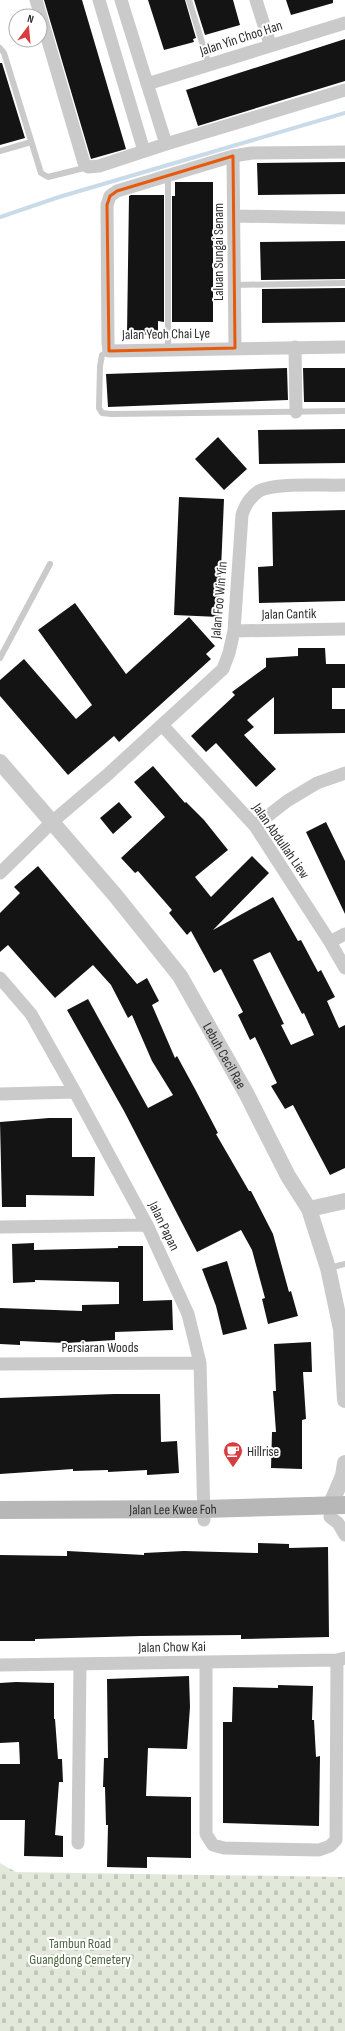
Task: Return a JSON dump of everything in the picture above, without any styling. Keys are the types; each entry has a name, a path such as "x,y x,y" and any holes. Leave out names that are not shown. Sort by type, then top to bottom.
{"main road":[{"name":"Jalan Lee Kwee Foh","path":"0,1510 204,1514"},
{"name":"Jalan Lee Kwee Foh","path":"0,1521 338,1511"}],"street":[{"path":"36,0 84,163 88,167 99,166 166,144 345,90"},
{"path":"99,0 144,151"},
{"path":"121,0 166,144"},
{"path":"256,0 270,44"},
{"name":"Jalan Yin Choo Han","path":"147,84 270,44 345,23"},
{"name":"Jalan Yeoh Chai Lye","path":"345,152 252,153 233,156 117,191 110,196 108,200 109,351 345,347"},
{"name":"Laluan Sungai Senam","path":"233,156 235,348"},
{"path":"234,216 345,218"},
{"path":"295,347 296,412"},
{"name":"Jalan Foo Win Yin","path":"0,874 52,822 223,669 229,653 234,631 242,516 245,505 252,497 269,487 345,485"},
{"name":"Jalan Cantik","path":"234,631 345,628"},
{"name":"Jalan Abdullah Liew","path":"162,725 255,826 330,942 345,968"},
{"name":"Lebuh Cecil Rae","path":"0,762 115,895 180,976 246,1093 288,1176 309,1209 328,1268 343,1329 345,1400"},
{"path":"255,826 287,801 317,783 345,773"},
{"path":"330,942 345,934"},
{"name":"Jalan Papan","path":"0,978 31,1014 75,1092 147,1225 188,1314 200,1363 204,1514"},
{"path":"0,1094 75,1092"},
{"path":"309,1209 345,1201"},
{"path":"0,1227 147,1225"},
{"name":"Persiaran Woods","path":"0,1364 200,1363"},
{"path":"345,1463 338,1511 338,1523 345,1535"},
{"path":"206,1662 206,1834 213,1845 224,1848 319,1850 330,1846 336,1840 341,1659"},
{"name":"Jalan Chow Kai","path":"0,1665 341,1659"},
{"path":"78,1842 80,1664"}],"lane":[{"path":"189,0 209,65"},
{"path":"0,48 4,53 39,169 44,176 52,176 88,167"},
{"path":"0,151 31,142"},
{"path":"168,175 168,350"},
{"path":"234,284 345,283"},
{"path":"109,351 102,355 100,366 99,408 102,413 345,411"},
{"path":"0,658 50,564"},
{"path":"328,1268 345,1264"}],"highlighted area":[{"path":"233,156 235,348 109,351 107,205 110,196 117,191"}],"green space":[{"name":"Tambun Road Guangdong Cemetery","path":"0,1863 16,1872 345,1877 345,2031 0,2031"}],"building":[{"path":"44,0 82,0 126,149 91,159 48,14 48,8 46,8"},
{"path":"148,0 185,0 196,38 193,39 194,42 164,50"},
{"path":"194,0 233,0 240,25 205,35"},
{"path":"286,0 333,0 333,3 291,15"},
{"path":"345,39 345,81 198,126 186,90"},
{"path":"0,63 2,63 25,138 0,145"},
{"path":"345,162 345,194 258,195 257,163"},
{"path":"175,182 213,182 213,322 172,322 172,196 175,196"},
{"path":"164,195 164,322 158,321 158,335 127,334 129,196"},
{"path":"345,241 345,279 261,280 260,242"},
{"path":"345,288 345,322 262,323 262,289"},
{"path":"287,368 288,400 108,407 106,374"},
{"path":"303,368 345,368 345,402 304,402"},
{"path":"345,429 345,463 259,464 258,430"},
{"path":"218,437 247,469 224,490 195,459"},
{"path":"179,497 224,499 219,617 174,615"},
{"path":"345,510 345,601 259,603 258,567 273,566 272,512"},
{"path":"75,603 126,674 189,617 215,646 206,654 211,659 119,742 114,736 68,775 0,696 0,680 24,659 76,719 92,705 38,630"},
{"path":"298,648 325,648 326,664 345,664 345,688 332,688 332,709 345,709 345,733 274,734 274,697 247,720 254,727 244,735 276,769 256,787 216,743 206,752 191,736 235,695 232,692 266,667 266,658 298,656"},
{"path":"153,766 185,803 186,802 204,820 228,850 195,877 211,897 252,856 269,873 213,930 273,897 298,941 301,940 318,972 321,970 335,997 327,1001 339,1028 345,1025 345,1168 330,1175 293,1105 285,1109 271,1086 277,1083 255,1037 250,1040 238,1015 243,1012 221,969 214,973 191,931 187,935 169,913 172,910 138,871 135,873 121,858 165,817 134,782","holes":["270,952 302,1014 304,1013 314,1035 291,1045 281,1025 284,1024 253,960"]},
{"path":"119,802 132,817 113,834 100,818"},
{"path":"326,822 345,861 345,914 306,832"},
{"path":"38,866 137,984 147,978 159,1001 152,1005 175,1058 177,1056 218,1133 216,1134 249,1191 251,1191 273,1234 289,1292 291,1291 298,1316 268,1324 262,1299 265,1298 252,1250 241,1230 197,1252 124,1111 67,1010 88,999 148,1108 173,1095 152,1061 132,1015 128,1018 111,985 93,965 55,998 8,945 0,952 0,913 20,893 14,887"},
{"path":"49,1118 72,1118 72,1157 95,1157 94,1196 26,1195 26,1207 2,1207 0,1122"},
{"path":"34,1243 34,1250 143,1246 143,1301 172,1300 173,1330 115,1332 115,1340 66,1343 20,1341 20,1345 0,1344 0,1308 82,1311 82,1305 119,1304 119,1282 35,1280 35,1282 13,1283 12,1244"},
{"path":"227,1261 247,1329 223,1335 216,1306 202,1269"},
{"path":"311,1342 312,1372 303,1372 306,1419 302,1420 302,1469 271,1468 272,1432 276,1432 273,1391 276,1391 274,1344"},
{"path":"160,1394 161,1442 177,1441 179,1473 147,1475 147,1470 108,1472 108,1470 73,1471 73,1469 0,1474 0,1398"},
{"path":"258,1543 289,1544 289,1548 328,1547 329,1637 241,1639 241,1635 141,1636 35,1639 35,1641 0,1641 0,1555 67,1556 67,1551 144,1555 144,1553 184,1551 258,1553"},
{"path":"189,1676 190,1707 187,1749 148,1748 146,1796 191,1797 191,1858 147,1857 147,1868 107,1867 108,1825 106,1825 105,1787 103,1787 104,1758 108,1758 107,1679"},
{"path":"0,1683 54,1683 54,1719 58,1759 62,1759 63,1782 59,1782 55,1835 63,1836 63,1857 24,1856 25,1820 0,1820 0,1764 20,1764 19,1742 0,1743"},
{"path":"278,1685 313,1686 312,1720 314,1720 316,1757 320,1756 319,1826 223,1823 223,1722 232,1722 233,1687 278,1688"}],"waterway":[{"path":"0,217 59,197 345,113"}],"place":[{"name":"Hillrise","path":"233,1468"}]}
